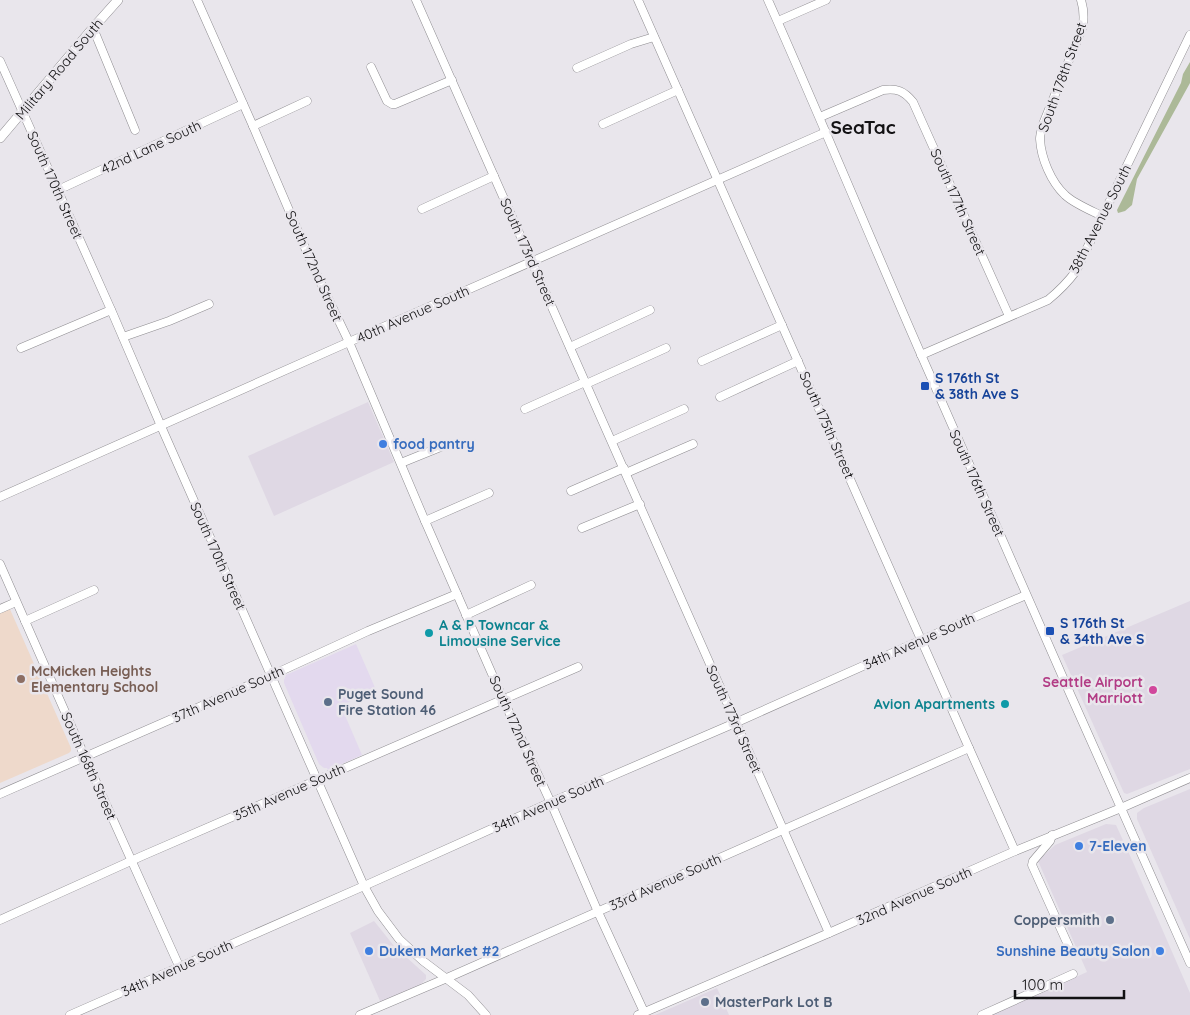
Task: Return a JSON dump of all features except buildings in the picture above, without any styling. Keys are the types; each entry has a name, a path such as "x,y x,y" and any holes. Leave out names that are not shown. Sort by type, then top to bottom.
{"main road":[{"name":"Military Road South","path":"0,138 118,0"}],"street":[{"name":"South 172nd Street","path":"197,0 315,271 349,342 503,699 551,802 641,1014"},
{"name":"South 173rd Street","path":"416,0 829,933"},
{"name":"South 175th Street","path":"638,0 1015,851"},
{"name":"South 176th Street","path":"768,0 1026,595 1190,964"},
{"path":"778,21 826,0"},
{"name":"South 178th Street","path":"1081,0 1084,17 1083,26 1043,124 1040,137 1042,151 1056,184 1066,196 1102,216"},
{"path":"93,28 135,130"},
{"name":"38th Avenue South","path":"921,355 1048,300 1061,290 1076,271 1190,35"},
{"path":"577,68 631,44 654,37"},
{"name":"South 170th Street","path":"0,61 364,886 378,911 399,939 468,995 486,1015"},
{"path":"372,67 387,101 392,104 452,80"},
{"path":"603,124 678,90"},
{"name":"South 177th Street","path":"820,117 883,90 901,91 908,96 913,102 1009,316"},
{"path":"253,126 307,101"},
{"name":"42nd Lane South","path":"58,190 243,104"},
{"name":"40th Avenue South","path":"0,497 826,132"},
{"path":"422,209 494,176"},
{"path":"123,337 169,321 209,304"},
{"path":"21,348 111,310"},
{"path":"570,347 650,310"},
{"path":"702,361 782,325"},
{"path":"525,409 666,348"},
{"path":"720,397 798,361"},
{"path":"612,441 684,409"},
{"path":"401,464 448,444"},
{"path":"571,491 693,444"},
{"path":"425,521 489,493"},
{"path":"582,528 640,504"},
{"name":"South 168th Street","path":"0,564 180,966"},
{"path":"466,615 531,585"},
{"path":"24,621 94,590"},
{"name":"37th Avenue South","path":"0,794 368,631 457,594"},
{"name":"34th Avenue South","path":"70,1015 551,802 1026,595"},
{"path":"0,609 16,602"},
{"name":"35th Avenue South","path":"0,920 578,667"},
{"name":"33rd Avenue South","path":"360,1015 784,831 969,748"},
{"name":"32nd Avenue South","path":"641,1014 1052,835 1190,778"},
{"path":"1052,835 1050,841 1036,856 1032,865 1069,947"},
{"path":"982,1015 1073,974"}],"shaded area":[{"path":"368,402 394,462 274,516 248,456"},
{"path":"1190,601 1190,769 1127,794 1124,793 1062,655"},
{"name":"McMicken Heights Elementary School","path":"9,607 71,751 0,783 0,611"},
{"path":"356,644 376,690 341,706 362,755 328,770 319,764 284,680 286,675"},
{"path":"1190,789 1190,939 1137,819 1137,813 1144,808"},
{"path":"1106,824 1116,825 1132,860 1190,993 1190,1015 991,1015 1087,972 1038,861 1055,845"},
{"path":"374,921 394,946 426,975 426,979 419,986 381,1003 350,933"},
{"name":"MasterPark Lot B","path":"717,988 729,1015 655,1015"}],"green space":[{"path":"1190,62 1190,83 1137,179 1132,205 1125,211 1118,213 1117,210"}],"place":[{"name":"S 176th St & 38th Ave S","path":"925,386"},
{"name":"food pantry","path":"383,444"},
{"name":"S 176th St & 34th Ave S","path":"1050,631"},
{"name":"A & P Towncar & Limousine Service","path":"429,633"},
{"name":"McMicken Heights Elementary School","path":"21,679"},
{"name":"Seattle Airport Marriott","path":"1153,690"},
{"name":"Puget Sound Fire Station 46","path":"328,702"},
{"name":"Avion Apartments","path":"1005,704"},
{"name":"7-Eleven","path":"1079,846"},
{"name":"Coppersmith","path":"1110,920"},
{"name":"Dukem Market #2","path":"369,951"},
{"name":"Sunshine Beauty Salon","path":"1160,951"},
{"name":"MasterPark Lot B","path":"705,1002"}],"district":[{"name":"SeaTac","path":"863,127"}]}
